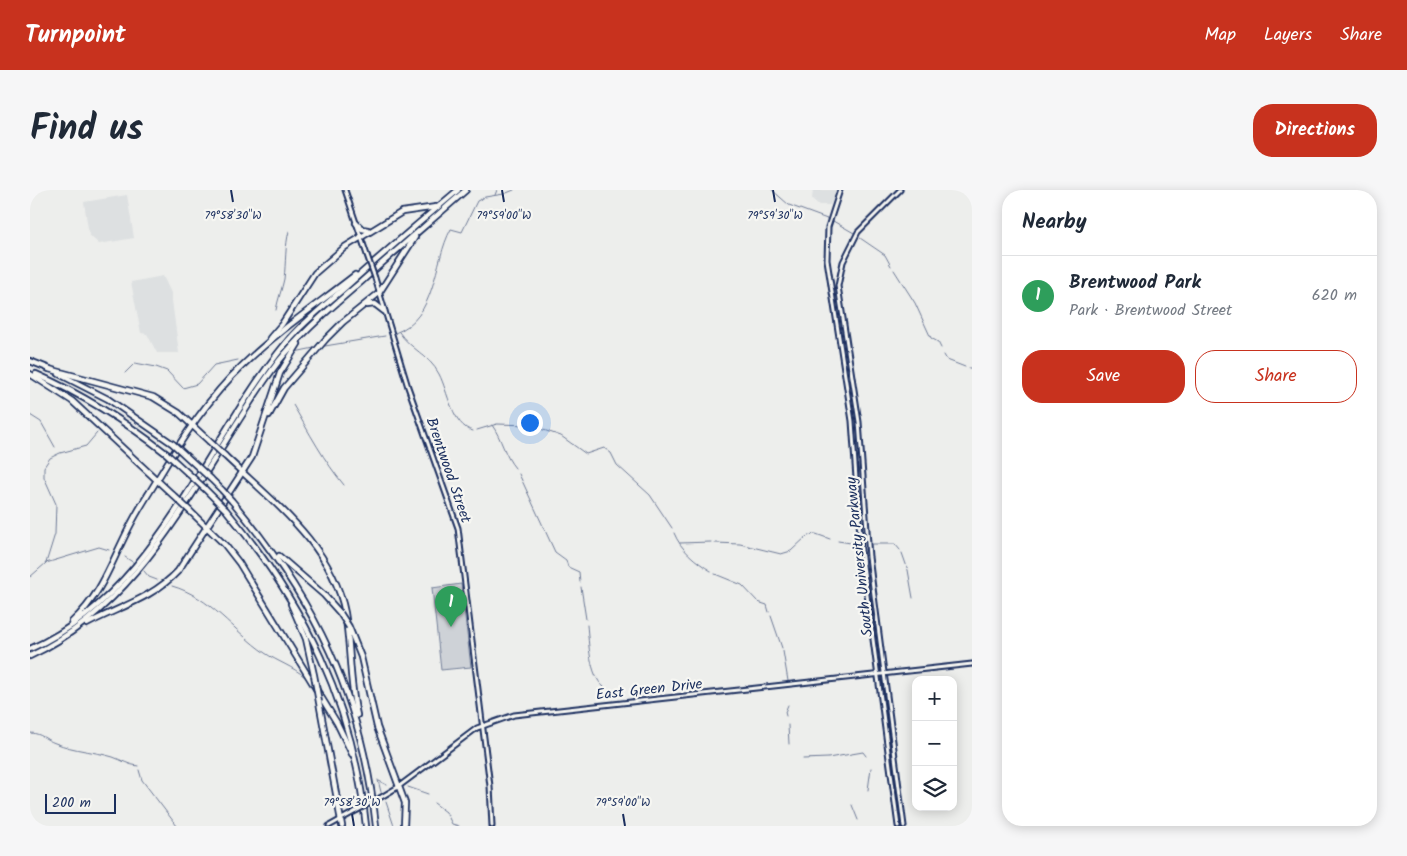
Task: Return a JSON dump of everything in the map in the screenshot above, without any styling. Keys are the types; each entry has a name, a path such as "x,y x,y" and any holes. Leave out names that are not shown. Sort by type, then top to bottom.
{"highway":[{"path":"30,649 62,631 103,601 144,556 256,382 288,341 375,261 458,190"},
{"path":"70,633 108,604 149,558 268,375 313,324 466,190"},
{"path":"62,631 93,601 113,565 130,526 157,479 193,425 228,382 282,324 316,273 329,259 370,230 405,211 427,209 442,204"},
{"path":"263,430 277,400 290,381 335,330 366,306 379,293 391,277 407,248 429,222"},
{"path":"356,223 362,229 370,230"},
{"path":"258,351 294,321 375,261"},
{"path":"366,306 375,304 384,311"},
{"path":"30,656 70,633 145,598 168,582 183,564 256,450 280,373 295,348 313,324"},
{"path":"30,361 108,399 173,444 222,490 284,561 324,595 340,613 349,627 361,658 377,727 406,808 404,826"},
{"path":"49,369 153,397 179,413 301,528 320,552 334,578 345,615 351,690 366,758 376,826"},
{"path":"30,372 74,392 109,411 167,454 226,510 276,574 304,620 328,670 345,720 361,784 366,826"},
{"path":"30,372 72,401 190,511 239,563 331,713 348,744 361,784"},
{"path":"263,538 291,578 325,640 352,707 366,758"},
{"path":"276,574 302,628 314,676 342,826"}],"main road":[{"name":"Brentwood Street","path":"345,190 442,486 458,528 483,724 492,826"},
{"name":"South University Parkway","path":"840,190 832,210 826,247 852,421 861,550 898,826"},
{"name":"South University Parkway","path":"900,190 858,232 843,262 838,286 859,422 866,528 904,826"},
{"name":"East Green Drive","path":"329,826 398,787 483,724 518,714 757,689 884,672 972,664"}],"shaded area":[{"path":"813,190 838,190 830,205 819,205 812,199"},
{"path":"127,195 134,238 99,244 89,235 84,202"},
{"path":"163,276 171,293 179,353 157,353 147,334 141,333 131,282"},
{"path":"461,584 471,667 441,670 432,588"}],"waterway":[{"path":"495,195 497,190"},
{"path":"395,333 409,326 419,315 432,288 445,242 451,229 462,232 477,201 485,197 504,194 514,190"},
{"path":"772,190 789,205 827,219"},
{"path":"833,221 854,233"},
{"path":"276,310 284,279 289,231"},
{"path":"860,238 885,255 891,266"},
{"path":"894,270 915,303 931,338 938,342 941,348"},
{"path":"399,332 408,343 435,367 455,415 466,428 473,431"},
{"path":"325,346 385,336"},
{"path":"295,352 314,348"},
{"path":"944,355 947,360 965,367"},
{"path":"125,373 135,363 156,367 167,371 183,388 197,384 214,365 238,360"},
{"path":"293,405 323,456 344,485"},
{"path":"30,415 41,422 55,447"},
{"path":"477,430 497,424 529,425 561,436 586,454 604,448 611,453 617,465 650,495 672,528"},
{"path":"492,425 515,468"},
{"path":"30,577 46,563 55,534 56,504 44,477 44,467 50,458 60,453 86,446 97,433"},
{"path":"519,474 555,552 566,560 568,567 579,572 580,582"},
{"path":"674,533 680,545 689,555 711,571"},
{"path":"715,543 740,544 781,554 791,551 808,535 816,534 830,539"},
{"path":"838,541 857,544"},
{"path":"680,543 711,542"},
{"path":"872,544 895,544 900,550"},
{"path":"46,563 99,547 109,550"},
{"path":"902,553 908,570 913,598"},
{"path":"125,557 134,563"},
{"path":"144,571 149,577 157,580"},
{"path":"715,574 742,585 758,602 767,605 769,612"},
{"path":"172,586 186,591 210,606 265,653 305,677"},
{"path":"581,587 586,619"},
{"path":"771,616 782,648"},
{"path":"587,625 589,649 595,675 604,687 602,697"},
{"path":"783,651 788,681"},
{"path":"786,716 785,712 788,705"},
{"path":"788,725 789,744"},
{"path":"30,733 37,734 62,746 106,755 138,766"},
{"path":"803,759 828,758 863,752 866,756"},
{"path":"868,790 871,768"},
{"path":"139,770 142,780 177,826"},
{"path":"378,780 381,792"},
{"path":"379,781 387,785"},
{"path":"408,787 428,794"},
{"path":"386,802 394,826"},
{"path":"434,803 446,812 452,824 459,826"},
{"path":"852,805 858,820"}],"place":[{"name":"Brentwood Park","path":"451,627"}]}
